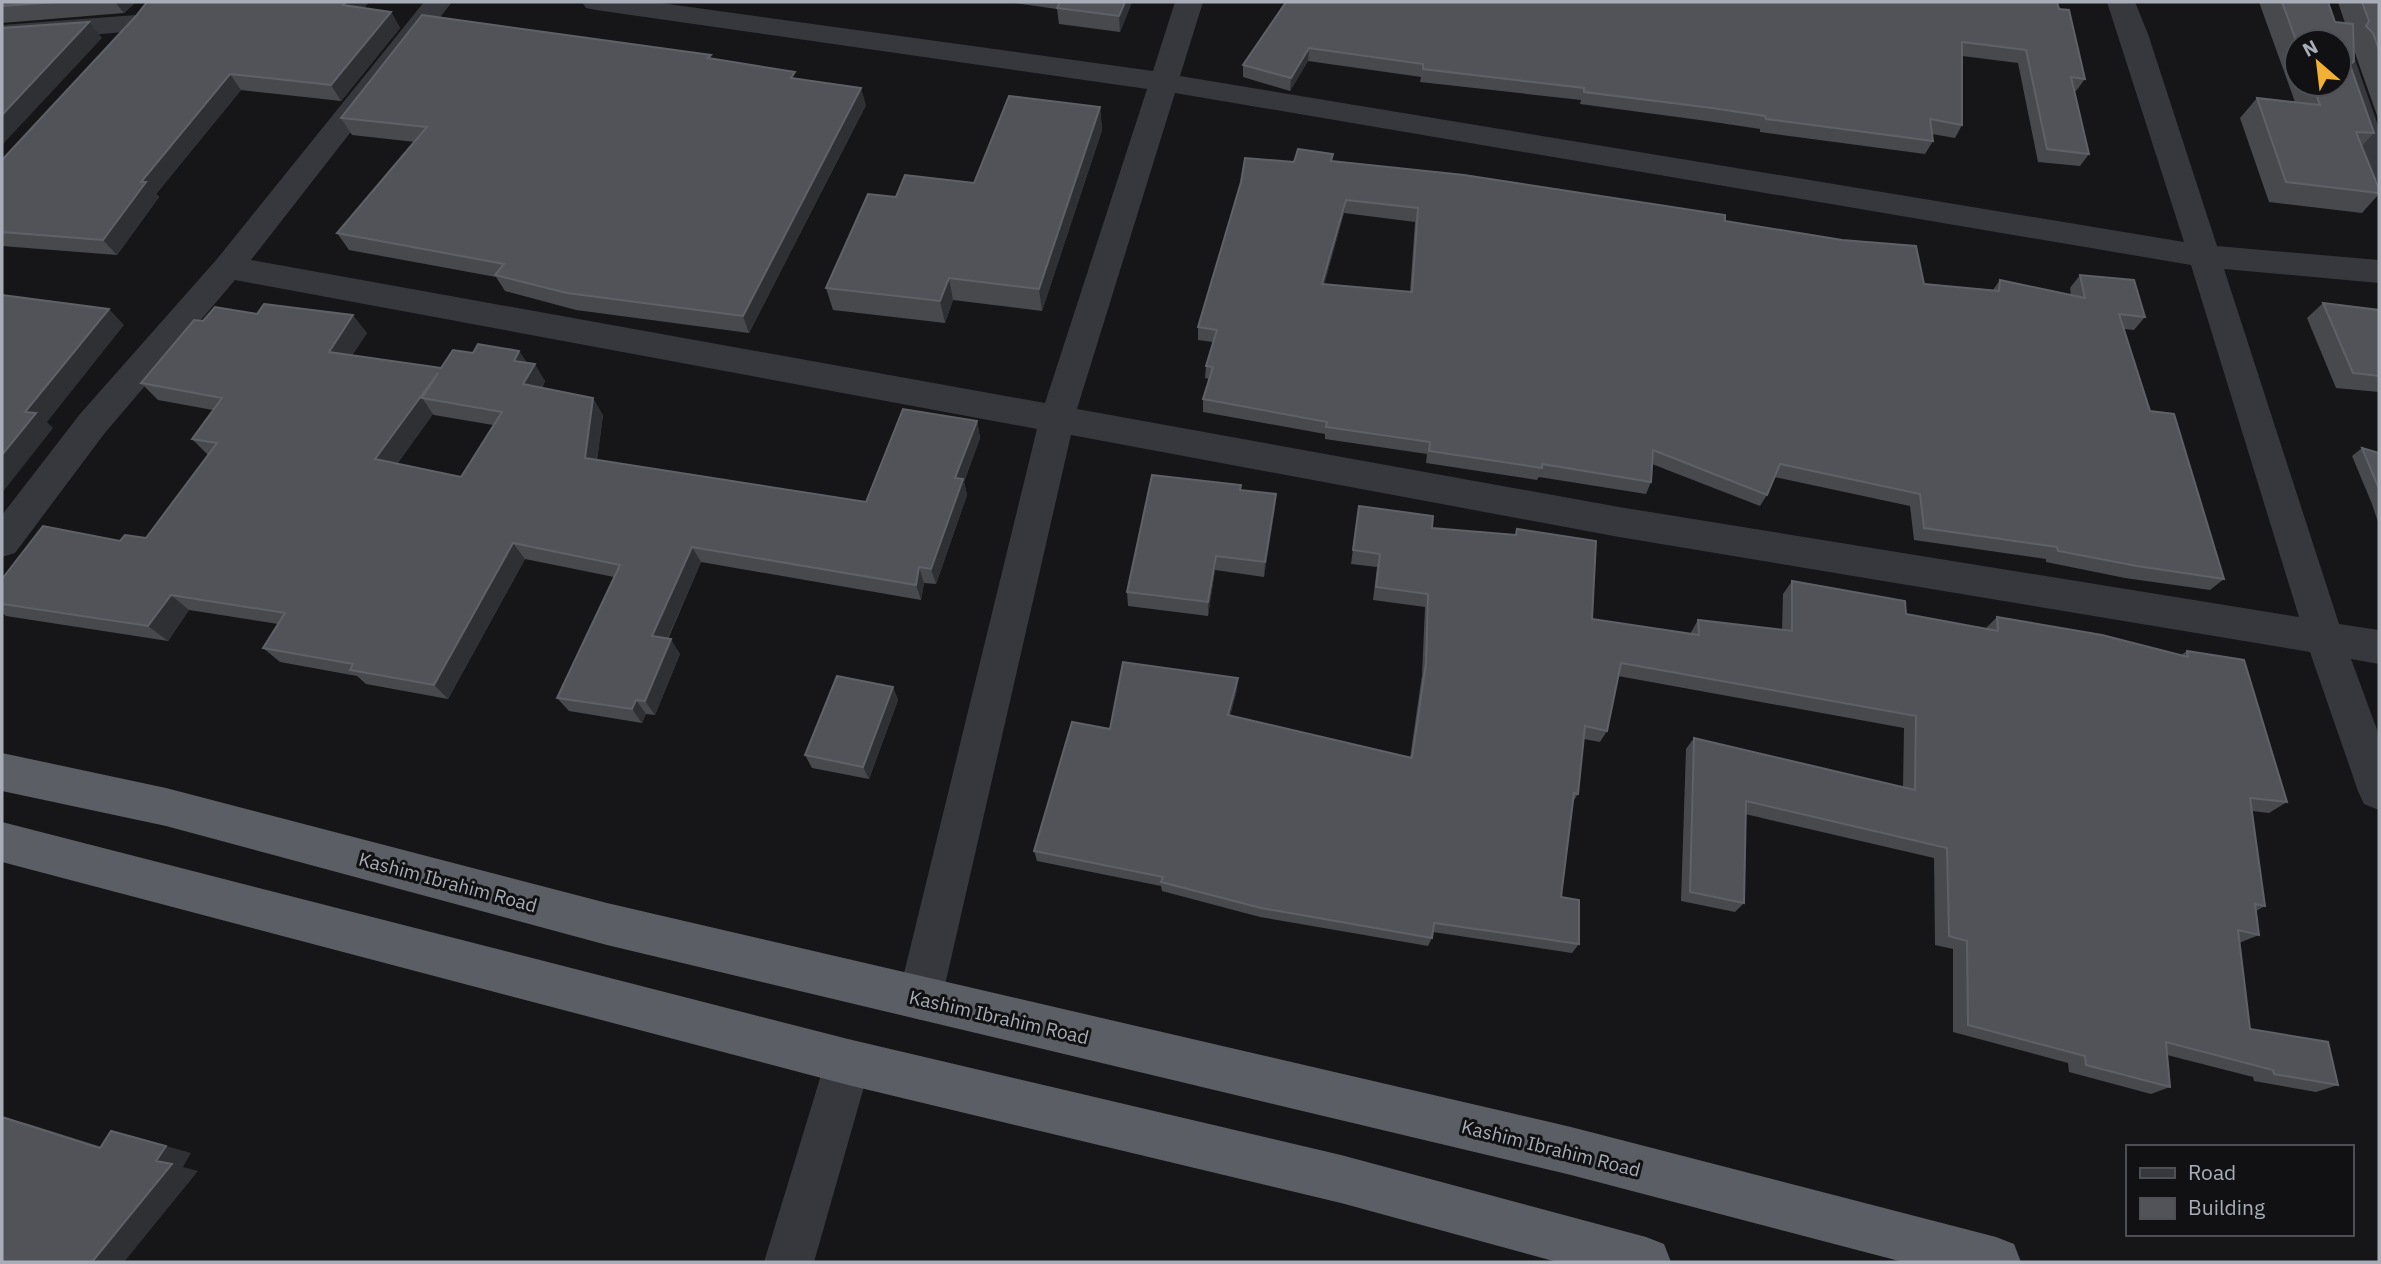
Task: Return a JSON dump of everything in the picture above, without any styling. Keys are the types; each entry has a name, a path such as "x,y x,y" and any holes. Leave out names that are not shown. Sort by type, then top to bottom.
{"highway":[{"name":"Kashim Ibrahim Road","path":"2,772 166,807 607,924 1571,1152 1996,1262"},
{"path":"2,842 848,1062 1341,1179 1646,1262"}],"street":[{"path":"2,542 92,424 228,267 438,2"},
{"path":"596,2 1163,82 2202,256 2379,271"},
{"path":"920,998 1057,419 1189,2"},
{"path":"2121,2 2134,34 2324,637 2379,790"},
{"path":"2,34 145,13"},
{"path":"109,53 145,13"},
{"path":"2353,95 2379,171"},
{"path":"228,267 1619,522 2379,647"},
{"path":"789,1262 848,1062"}],"building":[{"path":"2,2 57,2 2,6"},
{"path":"147,2 346,2 343,5 391,12 331,85 230,74 141,182 146,182 103,240 2,232 2,160"},
{"path":"1060,2 1125,2 1119,16 1057,8"},
{"path":"1286,2 2057,2 2059,9 2069,10 2085,79 2071,77 2089,154 2047,149 2026,50 1962,42 1962,125 1930,119 1933,141 1584,92 1584,88 1423,69 1423,64 1309,48 1291,78 1243,65"},
{"path":"2282,2 2328,2 2335,22 2353,24 2354,61 2353,28 2292,28"},
{"path":"2362,2 2379,2 2379,50 2373,33 2366,26 2369,21"},
{"path":"422,15 711,55 708,58 795,72 791,78 861,88 743,316 567,293 495,275 504,264 337,233 427,127 341,118"},
{"path":"89,22 2,115 2,28"},
{"path":"2353,74 2374,133 2356,132 2379,193 2286,182 2257,98 2320,105 2317,98 2353,98"},
{"path":"1009,96 1100,107 1039,289 949,278 940,301 826,288 868,194 896,197 905,175 974,183"},
{"path":"1298,149 1333,154 1331,161 1464,175 1725,215 1725,221 1842,240 1916,246 1924,284 1999,291 2000,280 2085,298 2080,275 2134,280 2145,317 2119,314 2150,411 2174,414 2224,579 2058,551 2057,547 1924,528 1920,494 1780,464 1767,495 1653,450 1651,482 1542,464 1542,468 1429,451 1430,442 1326,427 1327,422 1203,399 1213,367 1206,366 1217,330 1198,327 1241,182 1245,158 1294,162","holes":["1346,200 1418,208 1412,292 1322,284"]},
{"path":"2,295 109,309 25,412 36,413 2,455"},
{"path":"2323,303 2379,310 2379,376 2353,373"},
{"path":"264,304 353,315 329,352 441,368 453,350 473,353 478,344 519,351 514,361 535,364 523,384 593,398 585,458 866,502 903,409 977,421 955,478 963,479 931,569 919,567 916,585 692,547 652,636 671,639 645,701 636,700 632,709 557,698 620,565 513,543 434,685 350,670 353,664 263,648 285,613 171,595 148,626 2,604 2,579 43,526 120,541 125,535 146,538 217,443 192,439 222,398 141,383 194,320 203,321 215,307 257,314","holes":["438,373 422,398 502,412 461,477 375,459"]},
{"path":"2362,448 2379,453 2379,489"},
{"path":"1152,475 1241,485 1240,490 1276,494 1265,562 1216,556 1208,602 1127,592"},
{"path":"1359,506 1433,516 1432,528 1516,535 1517,529 1596,541 1592,619 1699,635 1698,620 1792,631 1792,581 1905,601 1906,614 1998,631 1997,617 2102,635 2188,657 2187,651 2244,660 2287,802 2250,798 2265,906 2255,904 2259,935 2238,930 2250,1029 2328,1042 2338,1085 2274,1074 2273,1070 2166,1042 2170,1087 2086,1065 2085,1056 1968,1025 1967,941 1949,936 1947,848 1746,801 1744,903 1690,892 1694,738 1915,790 1916,716 1621,663 1607,731 1585,726 1578,794 1574,793 1561,897 1579,900 1579,944 1434,923 1432,938 1261,908 1161,882 1163,877 1034,851 1072,722 1110,729 1123,662 1238,678 1228,715 1412,758 1426,663 1428,594 1376,587 1380,554 1353,550"},
{"path":"837,676 893,687 863,767 805,755"},
{"path":"2,1117 100,1148 111,1131 166,1146 156,1161 172,1164 92,1262 2,1262"}]}
